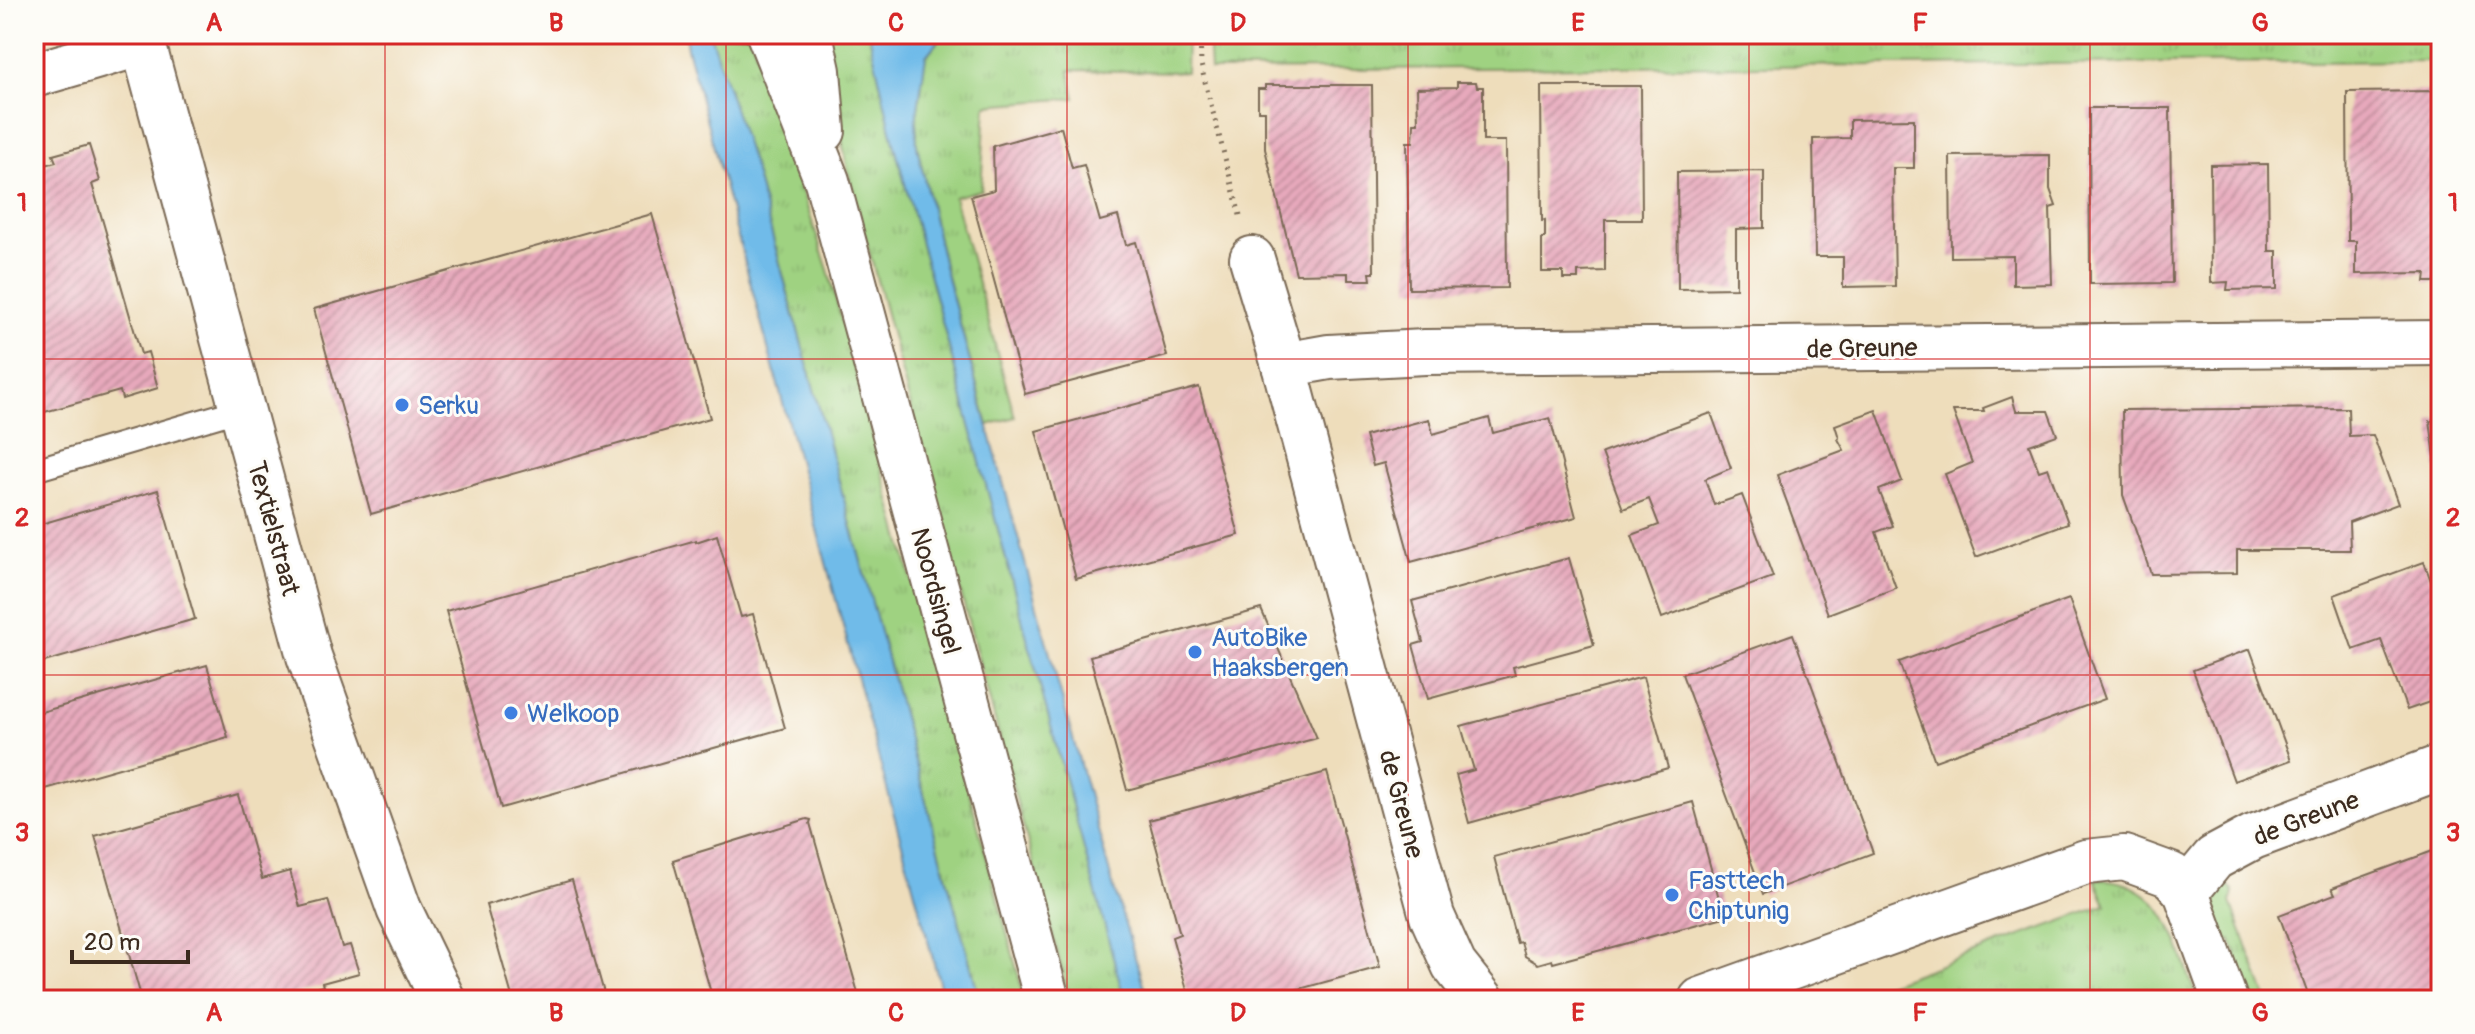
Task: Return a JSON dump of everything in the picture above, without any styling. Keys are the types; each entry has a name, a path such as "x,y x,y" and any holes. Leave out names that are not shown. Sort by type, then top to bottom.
{"street":[{"name":"Noordsingel","path":"769,34 827,181 1047,1000"},
{"name":"Noordsingel","path":"810,34 818,71 827,181"},
{"name":"Textielstraat","path":"34,75 142,38 309,656 399,909 443,1000"},
{"name":"de Greune","path":"1252,259 1284,365 1432,916 1454,965 1482,1000"},
{"name":"de Greune","path":"1284,365 1329,357 1425,352 2441,343"},
{"name":"de Greune","path":"2186,892 2214,858 2253,837 2441,767"},
{"path":"1701,1000 2086,862 2124,858 2171,875 2186,892 2225,1000"}],"lane":[{"path":"34,470 242,409"}],"path":[{"path":"1200,34 1204,78 1252,259"}],"green space":[{"path":"708,34 750,34 828,270 1025,1000 980,1000 755,172"},
{"path":"822,34 869,34 894,143 1125,1000 1070,1000 848,172"},
{"path":"957,34 1187,34 1186,72 1069,70 1075,98 986,105 981,190 954,197 1015,417 988,425 944,266 917,145 916,121 926,56 939,40"},
{"path":"1208,34 2441,34 2441,61 1210,70"},
{"path":"2095,879 2120,882 2139,890 2155,903 2175,937 2197,1000 2151,1000 2149,994 2108,1000 1844,1000 2106,905"},
{"path":"2225,882 2233,890 2231,903 2267,1000 2239,1000 2224,963 2237,956 2231,940 2220,945 2216,927 2215,906"}],"water":[{"path":"685,34 708,34 711,37 755,172 980,1000 944,1000"},
{"path":"869,34 957,34 939,40 926,56 916,121 917,146 944,266 1113,885 1148,1000 1125,1000 1123,994 894,143"}],"building":[{"path":"1457,82 1476,82 1477,87 1483,87 1483,141 1506,141 1507,288 1409,289 1407,142 1413,142 1414,123 1418,123 1417,88 1457,87"},
{"path":"1265,85 1372,85 1374,273 1370,273 1371,280 1348,280 1348,273 1296,274 1265,149 1265,111 1258,111 1258,89 1265,89"},
{"path":"1541,86 1641,86 1642,220 1605,220 1605,271 1578,272 1578,279 1563,279 1563,272 1542,272 1545,220 1542,221"},
{"path":"2441,91 2441,282 2425,282 2426,273 2356,274 2356,241 2348,241 2347,92"},
{"path":"2089,108 2170,108 2172,283 2090,284"},
{"path":"1914,119 1914,168 1893,168 1895,286 1843,287 1843,257 1815,257 1813,139 1850,138 1850,120"},
{"path":"1061,127 1072,168 1084,165 1100,221 1118,216 1126,245 1136,242 1167,356 1025,394 971,196 994,190 993,146"},
{"path":"89,145 100,181 92,184 141,354 148,352 158,388 122,399 120,391 34,415 34,168 56,162 53,155"},
{"path":"2050,155 2050,189 2056,206 2050,208 2052,284 2013,285 2013,256 1951,257 1950,156"},
{"path":"2268,164 2269,251 2277,251 2277,289 2227,290 2228,282 2211,283 2210,165"},
{"path":"1764,171 1764,228 1736,229 1736,288 1678,289 1677,172"},
{"path":"652,214 710,418 371,514 314,309"},
{"path":"1199,387 1239,535 1076,579 1036,431"},
{"path":"2012,397 2016,411 2048,411 2057,435 2029,445 2039,471 2048,468 2068,523 1976,557 1945,474 1972,463 1953,411 1984,411 1983,408"},
{"path":"2348,408 2349,436 2373,435 2398,504 2349,522 2350,550 2237,550 2237,573 2151,574 2123,495 2122,410"},
{"path":"1876,410 1902,481 1879,490 1893,526 1876,532 1896,588 1828,614 1777,475 1844,450 1835,425"},
{"path":"1711,413 1731,468 1705,479 1714,505 1742,495 1773,577 1662,618 1632,535 1659,525 1649,499 1623,509 1602,453"},
{"path":"1489,418 1493,433 1550,418 1576,517 1411,562 1384,463 1373,466 1365,436 1429,419 1433,434"},
{"path":"2441,419 2441,479 2438,479 2430,421"},
{"path":"158,490 195,619 34,665 34,526"},
{"path":"717,535 741,617 753,614 785,728 501,808 446,611"},
{"path":"1569,558 1594,645 1513,667 1515,675 1428,699 1413,645 1423,642 1412,601"},
{"path":"2424,562 2441,608 2441,617 2435,619 2441,635 2441,667 2435,669 2441,685 2441,698 2407,710 2381,640 2353,650 2334,595"},
{"path":"2069,599 2105,699 1935,761 1899,662"},
{"path":"1261,609 1317,738 1127,790 1090,656"},
{"path":"1793,634 1873,853 1763,894 1682,674"},
{"path":"2250,649 2291,760 2234,781 2193,670"},
{"path":"207,665 228,737 42,790 34,761 34,714"},
{"path":"1643,677 1668,768 1469,823 1456,775 1474,770 1461,726"},
{"path":"1327,772 1380,967 1259,1000 1209,1000 1199,994 1189,997 1172,937 1180,934 1149,820"},
{"path":"238,795 262,879 290,871 300,907 328,900 342,947 350,945 359,973 274,1000 142,1000 95,836"},
{"path":"1693,802 1724,917 1553,963 1552,960 1538,964 1525,956 1521,942 1517,943 1494,857"},
{"path":"811,820 860,1000 713,1000 673,860"},
{"path":"2441,848 2441,1000 2310,1000 2279,915 2335,894 2332,888"},
{"path":"572,880 606,1000 513,1000 486,905"}],"place":[{"name":"Serku","path":"402,405"},
{"name":"AutoBike Haaksbergen","path":"1195,652"},
{"name":"Welkoop","path":"511,713"},
{"name":"Fasttech Chiptunig","path":"1672,895"}]}
